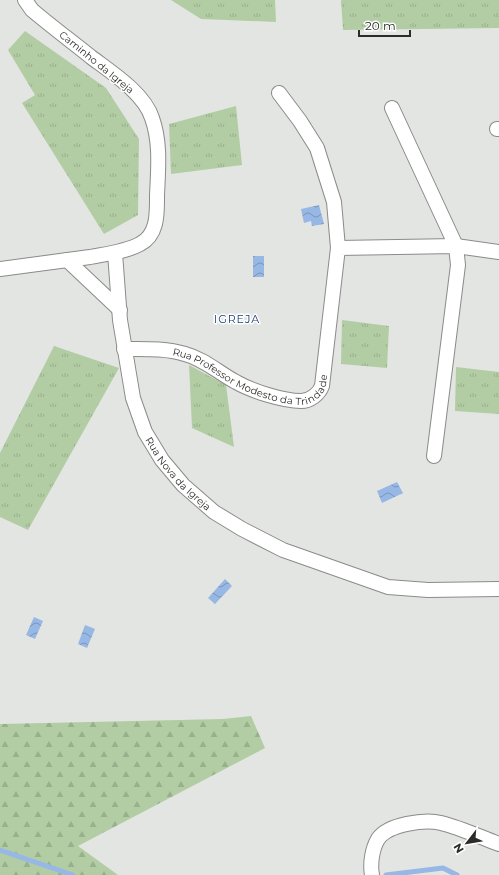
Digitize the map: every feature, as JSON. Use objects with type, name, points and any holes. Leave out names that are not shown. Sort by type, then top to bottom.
[{"type":"street","name":"Caminho da Igreja","points":[[25,0],[32,10],[134,91],[145,104],[152,116],[157,132],[158,153],[156,217],[154,227],[151,234],[145,241],[139,245],[116,253]]},
{"type":"street","name":"Rua Professor Modesto da Trindade","points":[[124,349],[167,350],[198,358],[237,382],[270,396],[302,401],[312,398],[320,393],[338,248],[334,202],[317,148],[300,121],[279,93]]},
{"type":"street","points":[[392,108],[456,246],[458,265],[434,456]]},
{"type":"street","points":[[338,248],[456,246],[499,252]]},
{"type":"street","points":[[0,269],[116,253]]},
{"type":"street","name":"Rua Nova da Igreja","points":[[116,253],[124,349],[133,398],[145,432],[162,460],[184,485],[220,515],[242,529],[283,550],[388,587],[428,590],[499,589]]},
{"type":"street","points":[[67,260],[120,310]]},
{"type":"street","points":[[372,875],[371,870],[373,852],[379,838],[394,828],[400,826],[419,822],[440,823],[499,844]]},
{"type":"green space","points":[[171,0],[275,0],[276,22],[201,19]]},
{"type":"green space","points":[[341,0],[499,0],[499,28],[343,30]]},
{"type":"green space","points":[[25,31],[106,88],[139,139],[138,215],[104,234],[22,103],[35,95],[8,50]]},
{"type":"green space","points":[[236,106],[242,165],[171,174],[169,124]]},
{"type":"green space","points":[[342,320],[389,326],[387,368],[341,364]]},
{"type":"green space","points":[[54,346],[119,368],[28,530],[0,517],[0,453]]},
{"type":"green space","points":[[189,365],[226,385],[234,447],[192,428]]},
{"type":"green space","points":[[456,367],[499,372],[499,414],[455,411]]},
{"type":"green space","points":[[251,716],[265,748],[78,846],[118,875],[0,875],[0,724],[223,719]]},
{"type":"water","points":[[319,205],[324,224],[312,226],[311,221],[304,223],[301,209]]},
{"type":"water","points":[[253,256],[264,256],[264,277],[253,277]]},
{"type":"water","points":[[397,482],[403,493],[382,503],[377,491]]},
{"type":"water","points":[[225,579],[232,586],[215,604],[208,598]]},
{"type":"water","points":[[34,617],[43,621],[35,639],[26,635]]},
{"type":"water","points":[[85,625],[95,629],[87,648],[78,644]]},
{"type":"waterway","points":[[0,850],[73,875]]},
{"type":"waterway","points":[[386,875],[443,868],[457,875]]},
{"type":"district","name":"IGREJA","points":[[237,319]]}]
